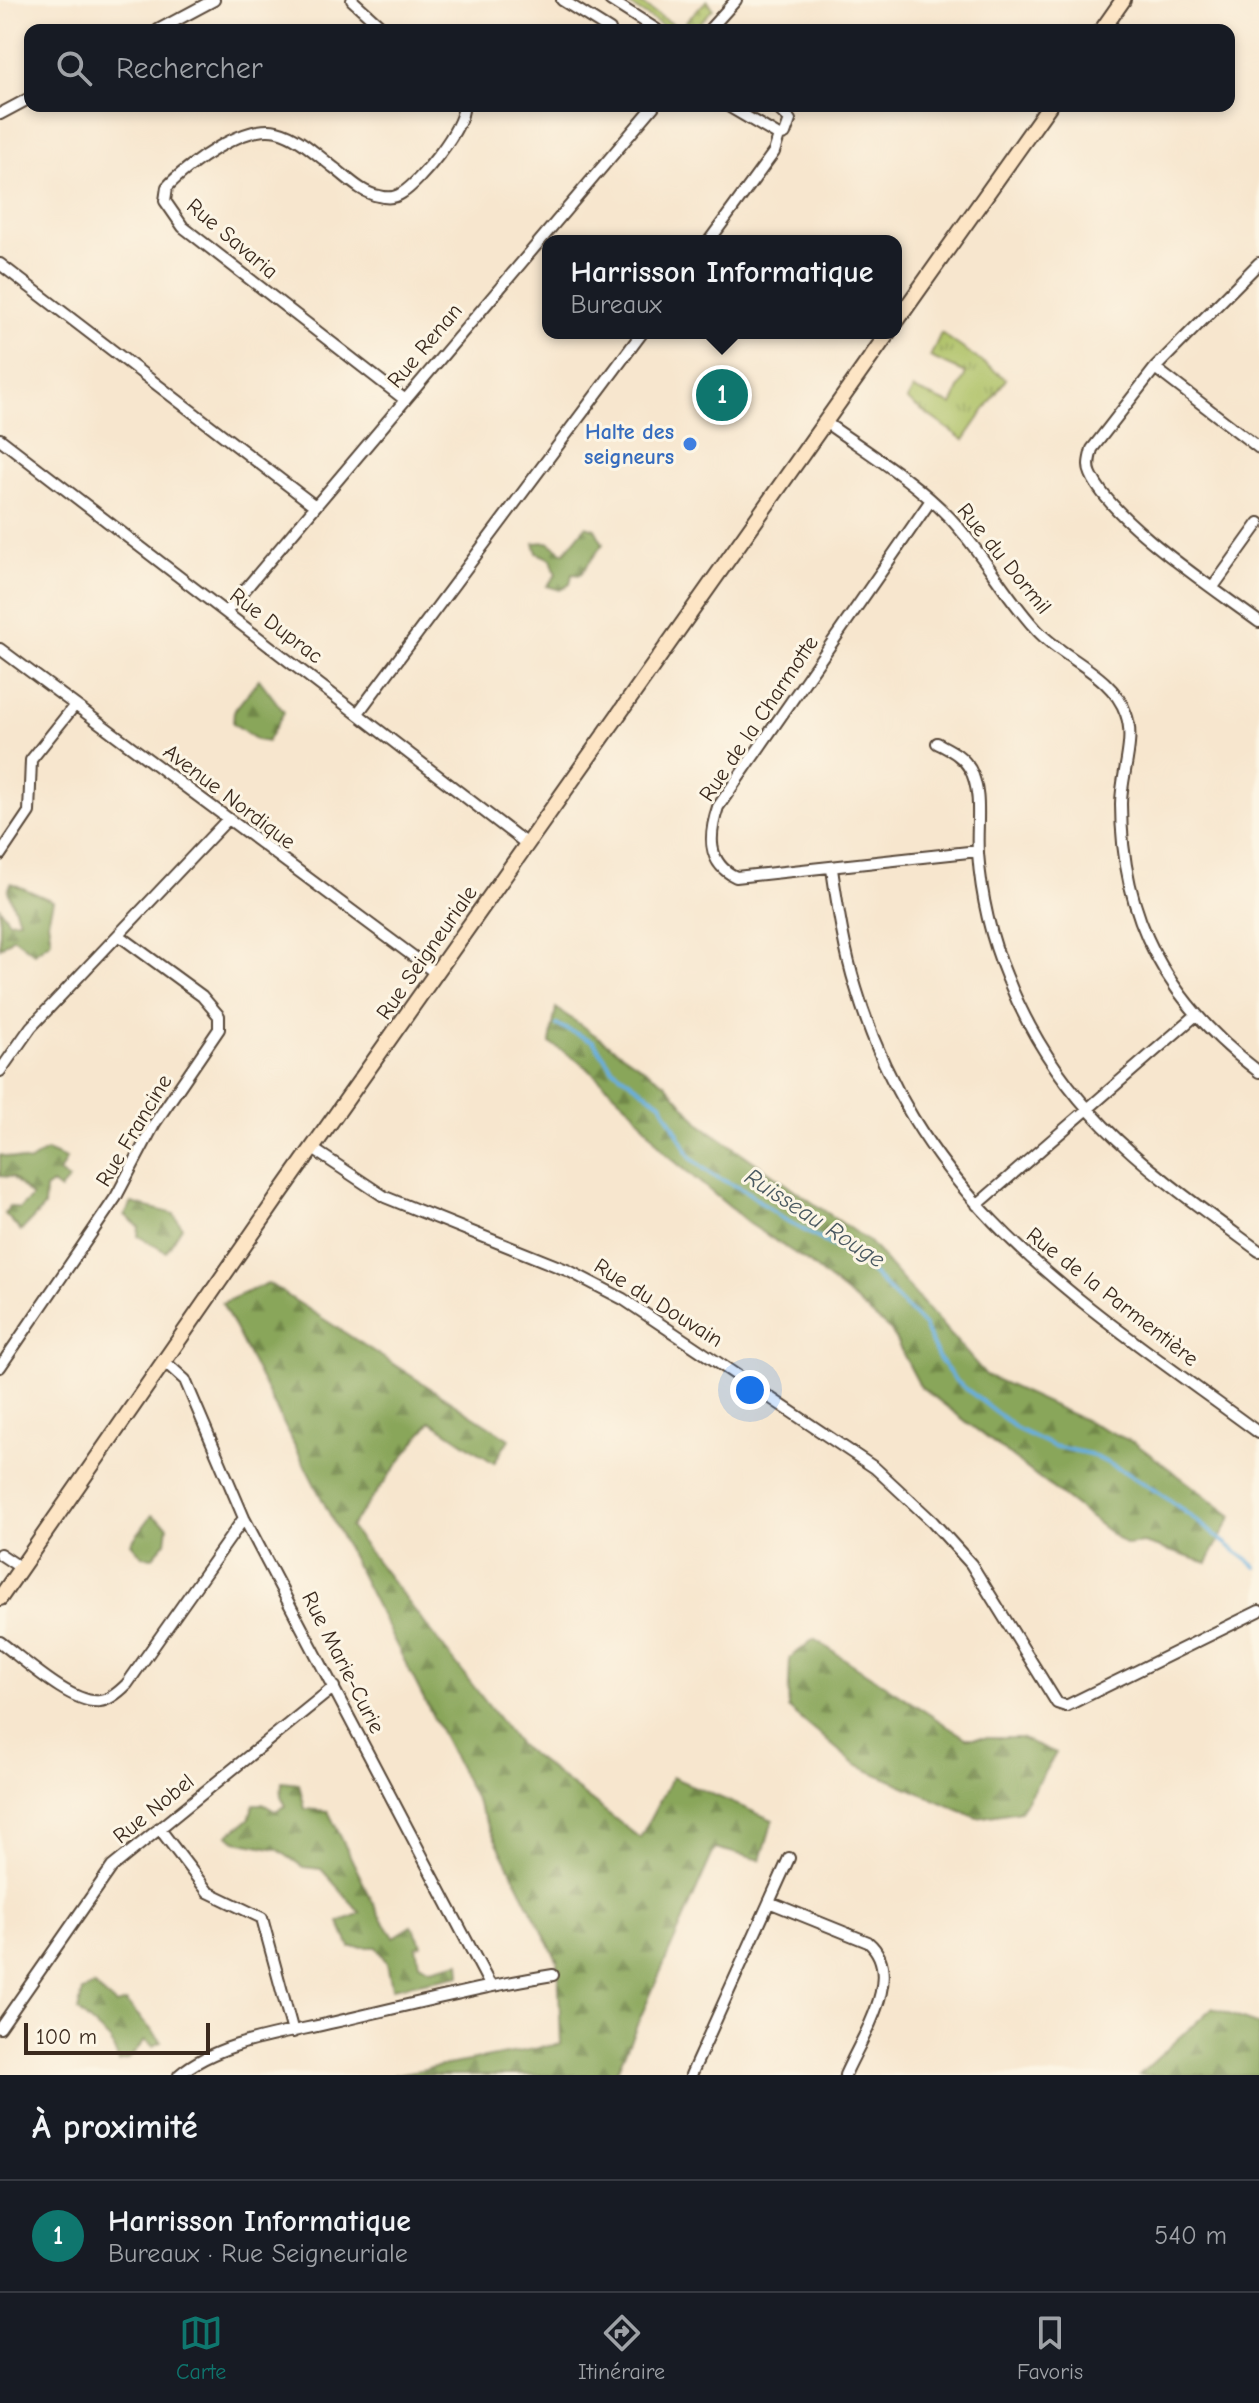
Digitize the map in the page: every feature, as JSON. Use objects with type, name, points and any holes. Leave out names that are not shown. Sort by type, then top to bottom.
[{"type":"street","points":[[169,24],[214,0]]},
{"type":"street","points":[[352,0],[378,24]]},
{"type":"street","points":[[562,0],[600,24]]},
{"type":"street","points":[[610,0],[648,24]]},
{"type":"street","points":[[714,24],[736,0]]},
{"type":"street","points":[[1106,24],[1123,0]]},
{"type":"street","points":[[0,114],[24,101]]},
{"type":"street","name":"Rue Savaria","points":[[404,399],[183,227],[165,201],[167,187],[208,154],[259,130],[276,130],[298,140],[364,191],[387,198],[399,196],[410,188],[456,132],[461,112]]},
{"type":"street","name":"Rue Renan","points":[[544,235],[649,112]]},
{"type":"street","points":[[738,112],[779,136]]},
{"type":"street","points":[[713,235],[774,152],[779,136],[789,130],[790,120],[781,112]]},
{"type":"street","points":[[902,314],[1045,112]]},
{"type":"street","name":"Rue Renan","points":[[226,612],[542,237]]},
{"type":"street","points":[[1259,263],[1155,368],[1092,449],[1091,473],[1147,536],[1259,622]]},
{"type":"street","points":[[0,264],[315,506]]},
{"type":"street","points":[[358,713],[638,339]]},
{"type":"street","name":"Rue Seigneuriale","points":[[0,1598],[884,339]]},
{"type":"street","points":[[1155,368],[1259,448]]},
{"type":"street","name":"Rue du Dormil","points":[[825,422],[931,500],[991,566],[1035,629],[1119,697],[1128,716],[1129,737],[1121,789],[1121,840],[1127,879],[1151,947],[1195,1016],[1218,1040],[1259,1072]]},
{"type":"street","name":"Rue Duprac","points":[[0,439],[528,845]]},
{"type":"street","name":"Rue de la Charmotte","points":[[931,500],[718,807],[711,828],[715,859],[726,872],[736,877],[978,851]]},
{"type":"street","points":[[1213,587],[1259,523]]},
{"type":"street","name":"Avenue Nordique","points":[[0,649],[437,974]]},
{"type":"street","points":[[0,855],[29,812],[31,760],[38,746],[75,705]]},
{"type":"street","points":[[937,743],[960,756],[975,781],[978,851],[986,906],[1006,976],[1042,1047],[1088,1110],[1148,1169],[1259,1251]]},
{"type":"street","points":[[0,1071],[31,1027],[228,819]]},
{"type":"street","name":"Rue de la Parmentière","points":[[832,869],[856,989],[880,1056],[927,1143],[1014,1246],[1061,1287],[1259,1433]]},
{"type":"street","name":"Rue Francine","points":[[0,1367],[116,1197],[155,1123],[219,1029],[219,1016],[202,996],[120,936]]},
{"type":"street","points":[[977,1205],[1195,1016]]},
{"type":"street","name":"Rue du Douvain","points":[[313,1149],[385,1197],[569,1271],[623,1299],[875,1468],[933,1522],[971,1564],[1057,1703],[1066,1706],[1259,1611]]},
{"type":"street","name":"Rue Marie-Curie","points":[[164,1361],[185,1380],[244,1518],[490,1985]]},
{"type":"street","points":[[0,1642],[68,1692],[99,1701],[114,1695],[127,1684],[244,1518]]},
{"type":"street","points":[[0,1554],[21,1568]]},
{"type":"street","name":"Rue Nobel","points":[[0,2028],[112,1867],[334,1687]]},
{"type":"street","points":[[159,1828],[208,1892],[262,1918],[293,2032]]},
{"type":"street","points":[[691,2075],[789,1858]]},
{"type":"street","points":[[769,1902],[868,1942],[880,1952],[884,1965],[881,1991],[845,2075]]},
{"type":"street","points":[[179,2075],[211,2054],[293,2032],[490,1985],[553,1975]]},
{"type":"green space","points":[[622,0],[635,0],[673,24],[660,24]]},
{"type":"green space","points":[[707,0],[713,9],[699,24],[684,24]]},
{"type":"green space","points":[[941,333],[1006,379],[964,440],[907,400],[913,389],[952,405],[966,373],[930,357]]},
{"type":"green space","points":[[586,526],[595,529],[603,544],[580,575],[572,574],[570,584],[560,590],[547,586],[556,575],[551,559],[537,553],[534,543],[548,542],[564,553]]},
{"type":"green space","points":[[259,679],[284,712],[267,742],[257,740],[233,723],[234,711]]},
{"type":"green space","points":[[11,883],[53,901],[48,921],[51,941],[34,953],[13,937],[0,948],[0,908],[9,921],[19,920],[8,891]]},
{"type":"green space","points":[[556,1008],[666,1084],[700,1124],[869,1242],[986,1375],[1135,1443],[1232,1516],[1207,1563],[1144,1543],[1126,1545],[920,1386],[891,1331],[808,1262],[750,1224],[666,1154],[631,1108],[580,1062],[550,1043]]},
{"type":"green space","points":[[46,1151],[66,1159],[59,1173],[69,1180],[60,1190],[52,1184],[45,1189],[44,1207],[21,1231],[5,1214],[9,1206],[19,1209],[32,1197],[12,1177],[0,1176],[0,1155],[29,1162]]},
{"type":"green space","points":[[132,1203],[174,1214],[182,1227],[166,1252],[138,1236],[139,1227],[125,1215]]},
{"type":"green space","points":[[268,1283],[509,1439],[494,1463],[431,1421],[350,1527],[519,1745],[640,1838],[672,1777],[773,1820],[761,1860],[715,1848],[615,2075],[393,2075],[561,2044],[558,1962],[222,1303]]},
{"type":"green space","points":[[152,1515],[168,1526],[166,1542],[153,1557],[142,1556],[131,1543]]},
{"type":"green space","points":[[814,1639],[966,1738],[1020,1738],[1056,1753],[1020,1811],[977,1818],[856,1765],[788,1708],[790,1658]]},
{"type":"green space","points":[[282,1782],[299,1784],[305,1809],[328,1811],[379,1915],[394,1937],[412,1926],[422,1944],[416,1947],[419,1963],[431,1969],[460,1962],[461,1975],[392,1988],[387,1963],[376,1947],[350,1947],[339,1922],[361,1913],[321,1869],[303,1867],[277,1849],[236,1841],[228,1835],[249,1819],[254,1804],[263,1804],[275,1811],[286,1806],[281,1796]]},
{"type":"green space","points":[[94,1986],[116,2005],[126,2002],[162,2042],[153,2046],[145,2040],[129,2059],[119,2062],[110,2040],[78,2011],[83,1991]]},
{"type":"green space","points":[[1212,2008],[1259,2025],[1259,2075],[1139,2075]]},
{"type":"waterway","name":"Ruisseau Rouge","points":[[557,1025],[593,1041],[612,1068],[661,1103],[691,1158],[712,1175],[746,1191],[782,1218],[854,1258],[873,1274],[924,1326],[938,1357],[955,1380],[1017,1429],[1053,1446],[1090,1454],[1125,1472],[1167,1498],[1256,1567]]},
{"type":"place","name":"Harrisson Informatique","points":[[722,395]]},
{"type":"place","name":"Halte des seigneurs","points":[[690,444]]}]
